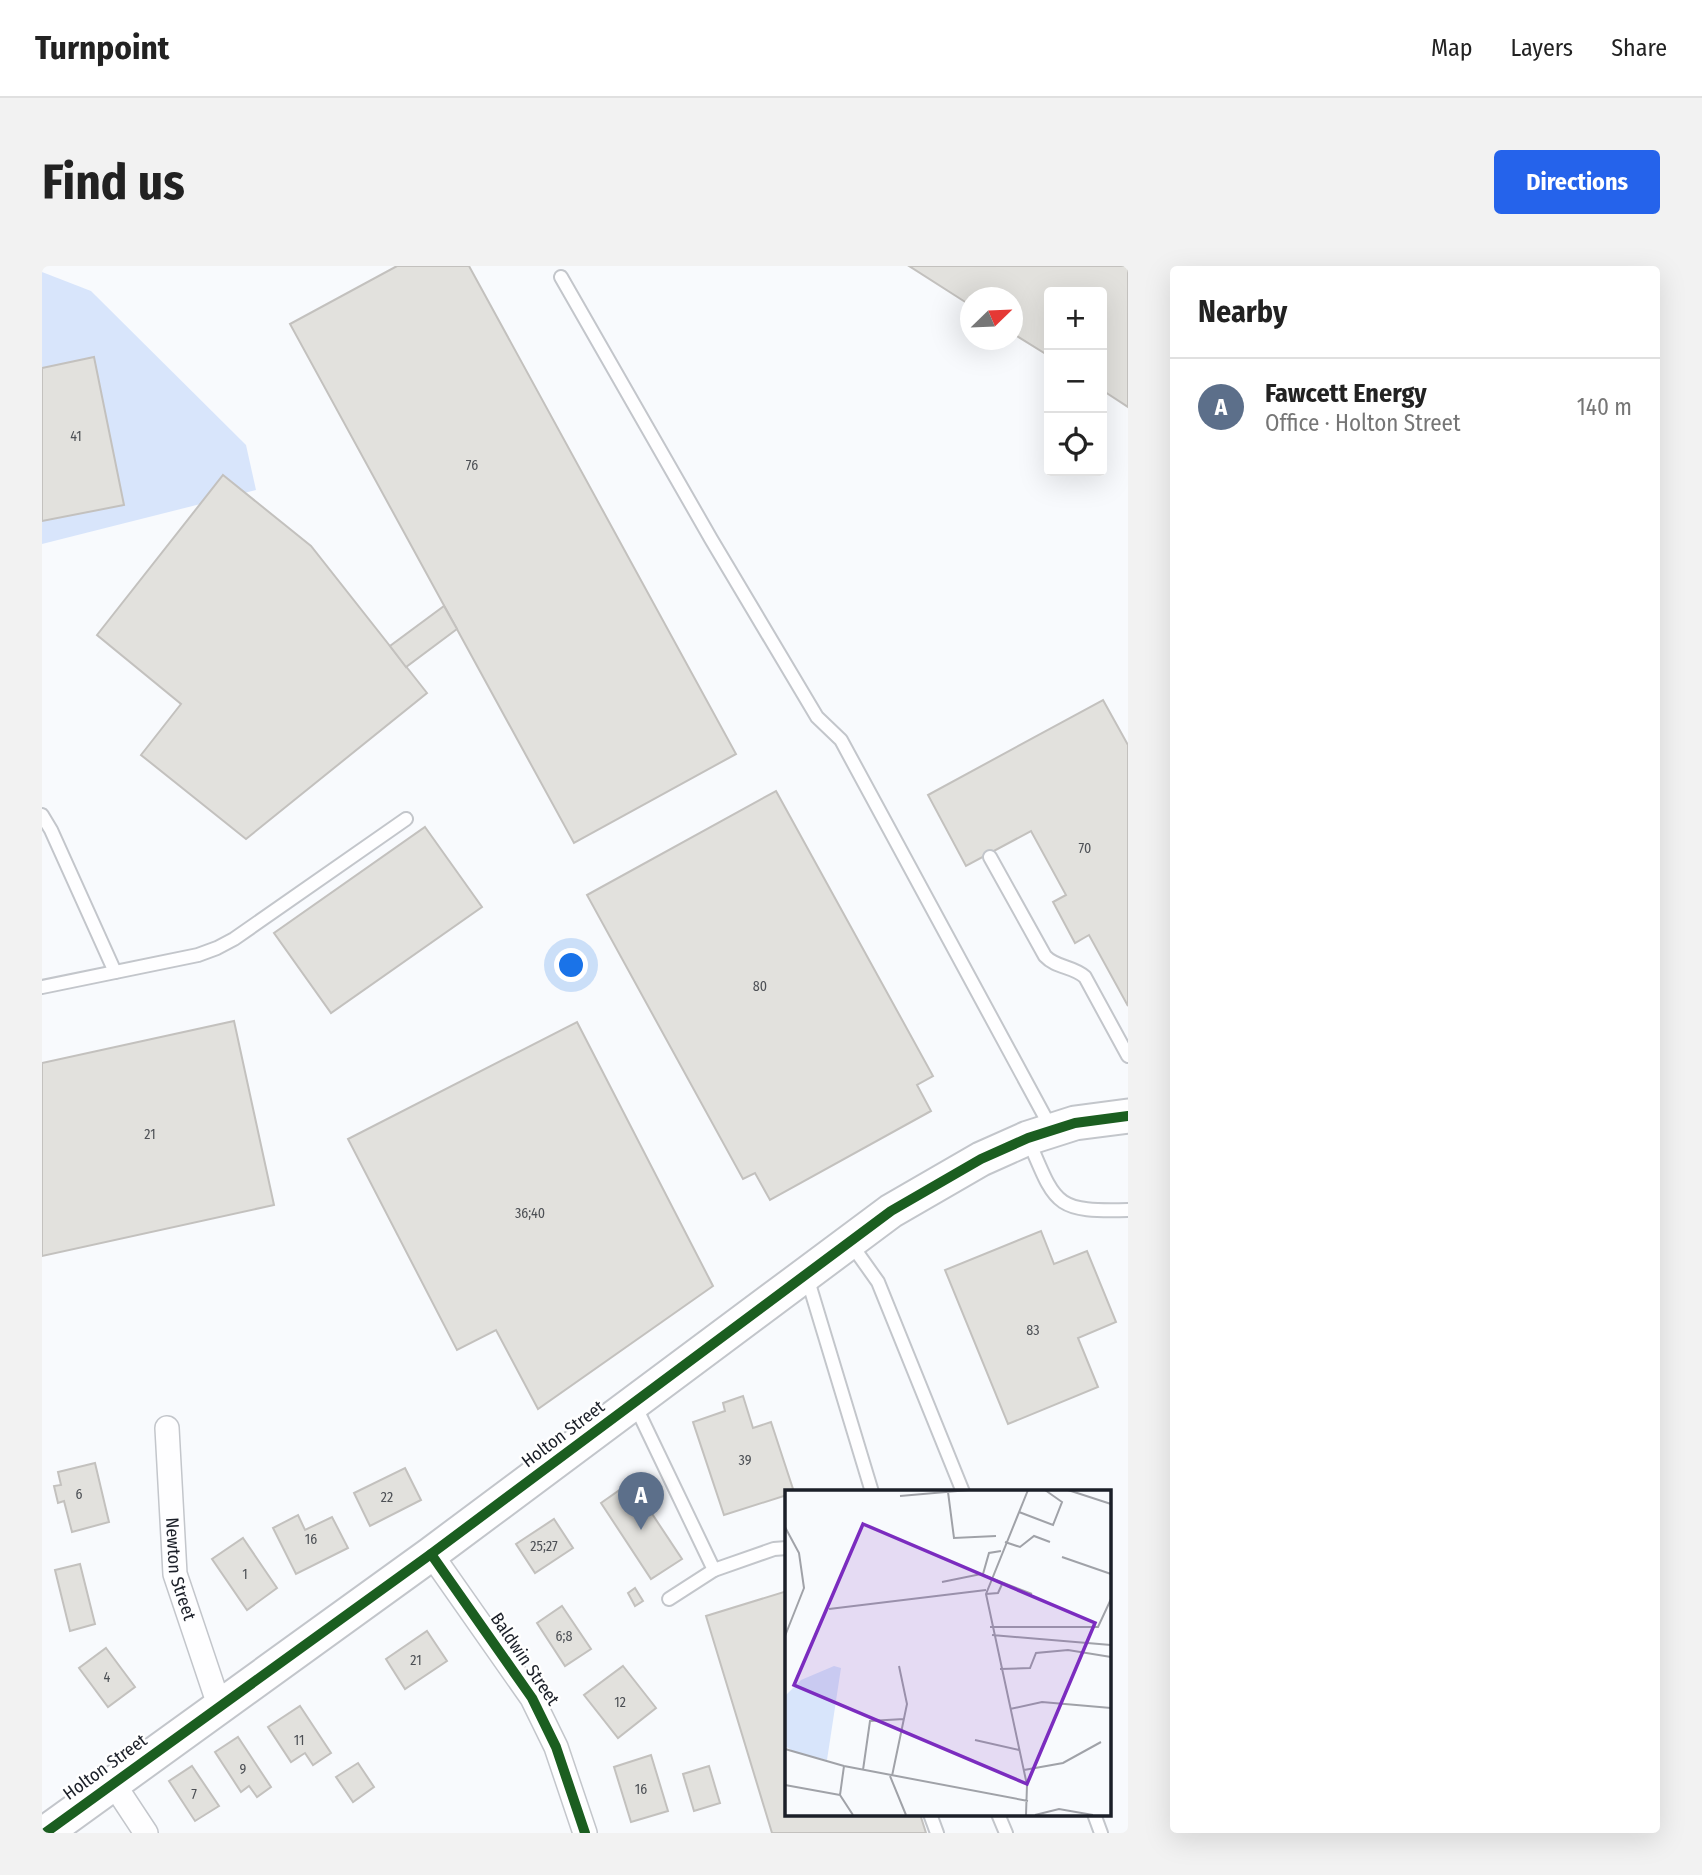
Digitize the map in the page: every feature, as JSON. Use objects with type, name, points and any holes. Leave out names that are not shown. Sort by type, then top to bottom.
[{"type":"street","name":"Holton Street","points":[[45,1833],[431,1554],[849,1241],[923,1192],[981,1159],[1039,1134],[1101,1118],[1128,1116]]},
{"type":"street","name":"Newton Street","points":[[167,1428],[175,1574],[219,1705]]},
{"type":"street","name":"Baldwin Street","points":[[431,1554],[532,1698],[545,1721],[585,1833]]},
{"type":"street","points":[[113,1783],[146,1833]]},
{"type":"lane","points":[[561,277],[711,539],[817,717],[841,740],[1039,1134],[1051,1190],[1065,1203],[1082,1210],[1128,1210]]},
{"type":"lane","points":[[42,815],[115,972]]},
{"type":"lane","points":[[42,987],[198,955],[226,944],[406,819]]},
{"type":"lane","points":[[990,858],[1045,956],[1055,964],[1077,971],[1085,977],[1128,1056]]},
{"type":"lane","points":[[849,1241],[878,1282],[962,1490]]},
{"type":"lane","points":[[806,1273],[871,1490]]},
{"type":"lane","points":[[634,1403],[714,1570]]},
{"type":"lane","points":[[669,1599],[714,1570],[774,1549],[785,1548]]},
{"type":"lane","points":[[930,1815],[937,1833]]},
{"type":"lane","points":[[998,1815],[1006,1833]]},
{"type":"lane","points":[[1094,1815],[1101,1833]]},
{"type":"shaded area","points":[[42,272],[91,291],[246,445],[256,490],[42,544]]},
{"type":"building","points":[[397,266],[469,266],[736,754],[574,843],[290,324]]},
{"type":"building","points":[[909,266],[1128,266],[1128,407],[1107,393],[1107,287],[1044,287],[1044,353],[1023,340],[1023,287],[960,287],[960,299]]},
{"type":"building","points":[[94,357],[124,505],[42,521],[42,368]]},
{"type":"building","points":[[223,475],[311,546],[427,693],[246,839],[141,755],[181,704],[97,635]]},
{"type":"building","points":[[444,606],[457,629],[406,667],[390,646]]},
{"type":"building","points":[[1103,700],[1128,745],[1128,1006],[1089,935],[1075,943],[1053,902],[1066,895],[1031,831],[966,866],[928,795]]},
{"type":"building","points":[[776,791],[933,1076],[917,1085],[931,1111],[770,1200],[755,1173],[743,1179],[587,895]]},
{"type":"building","points":[[425,827],[482,907],[331,1013],[274,933]]},
{"type":"building","points":[[234,1021],[274,1205],[42,1256],[42,1063]]},
{"type":"building","points":[[577,1022],[713,1286],[538,1409],[496,1330],[457,1350],[348,1139]]},
{"type":"building","points":[[1041,1231],[1054,1264],[1087,1251],[1116,1322],[1078,1338],[1098,1387],[1008,1424],[945,1270]]},
{"type":"building","points":[[743,1396],[753,1428],[771,1422],[793,1490],[785,1490],[785,1496],[724,1515],[693,1422],[725,1411],[723,1403]]},
{"type":"building","points":[[95,1463],[109,1522],[72,1532],[64,1501],[58,1503],[54,1486],[61,1485],[58,1472]]},
{"type":"building","points":[[405,1468],[421,1500],[370,1526],[354,1493]]},
{"type":"building","points":[[631,1482],[682,1559],[651,1579],[601,1503]]},
{"type":"building","points":[[298,1515],[305,1530],[332,1517],[348,1548],[296,1574],[273,1528]]},
{"type":"building","points":[[554,1519],[573,1548],[535,1573],[516,1544]]},
{"type":"building","points":[[243,1538],[277,1588],[247,1610],[212,1559]]},
{"type":"building","points":[[80,1564],[95,1624],[70,1631],[55,1570]]},
{"type":"building","points":[[635,1588],[643,1601],[635,1606],[628,1593]]},
{"type":"building","points":[[785,1592],[785,1815],[920,1815],[926,1833],[772,1833],[706,1616]]},
{"type":"building","points":[[562,1606],[591,1649],[565,1666],[537,1623]]},
{"type":"building","points":[[427,1631],[447,1661],[405,1689],[386,1659]]},
{"type":"building","points":[[106,1648],[135,1687],[108,1707],[79,1668]]},
{"type":"building","points":[[623,1666],[656,1708],[618,1738],[584,1695]]},
{"type":"building","points":[[300,1706],[331,1753],[313,1765],[305,1753],[291,1762],[268,1727]]},
{"type":"building","points":[[238,1737],[271,1787],[257,1797],[249,1786],[241,1792],[215,1752]]},
{"type":"building","points":[[651,1755],[668,1811],[631,1822],[614,1767]]},
{"type":"building","points":[[358,1763],[374,1787],[353,1802],[336,1777]]},
{"type":"building","points":[[192,1766],[219,1806],[195,1821],[169,1781]]},
{"type":"building","points":[[709,1766],[720,1803],[694,1811],[683,1774]]},
{"type":"cycle path","points":[[45,1833],[431,1554],[891,1211],[981,1159],[1028,1138],[1075,1123],[1128,1116]]},
{"type":"cycle path","points":[[431,1554],[532,1698],[556,1747],[585,1833]]},
{"type":"place","name":"Fawcett Energy","points":[[641,1530]]}]
